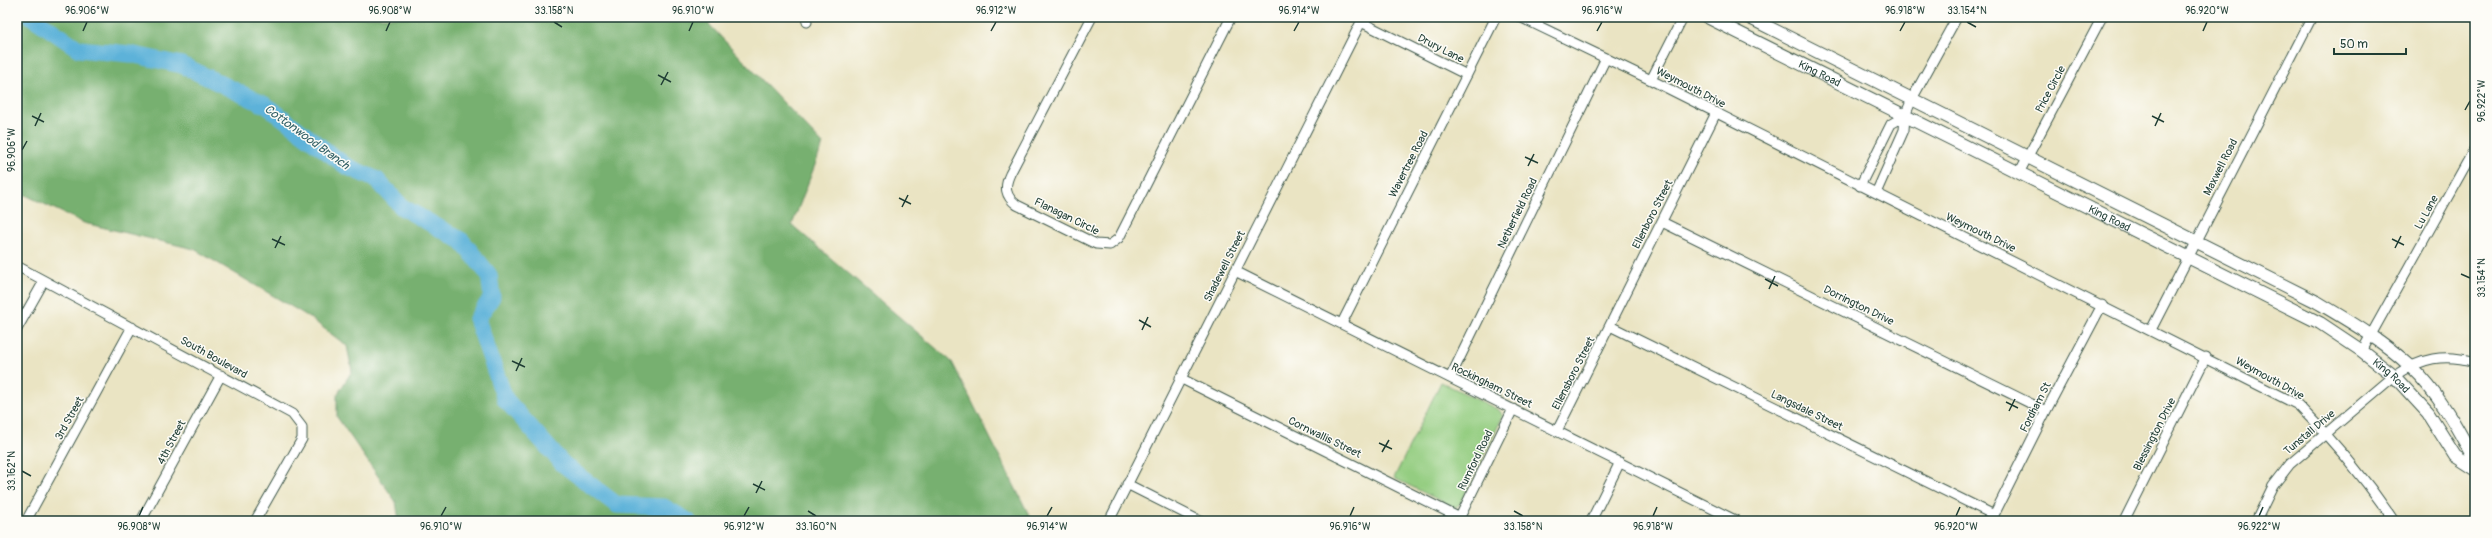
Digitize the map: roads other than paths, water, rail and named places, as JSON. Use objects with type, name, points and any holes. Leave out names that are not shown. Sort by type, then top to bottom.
[{"type":"street","name":"Flanagan Circle","points":[[1092,17],[1010,174],[1006,186],[1007,194],[1017,205],[1096,244],[1110,245],[1119,238],[1231,17]]},
{"type":"street","name":"Wavertree Road","points":[[1342,323],[1496,17]]},
{"type":"street","name":"Weymouth Drive","points":[[1520,17],[1651,80],[1860,186],[2206,357],[2298,405],[2327,433],[2368,483],[2391,519]]},
{"type":"street","points":[[1651,80],[1683,17]]},
{"type":"street","name":"King Road","points":[[1707,17],[2320,323],[2362,351],[2394,376],[2428,414],[2455,456],[2475,469]]},
{"type":"street","name":"King Road","points":[[1748,17],[2196,240],[2317,302],[2371,336],[2410,366],[2455,423],[2475,461]]},
{"type":"street","points":[[1876,193],[1904,130],[1905,116],[1912,99],[1957,17]]},
{"type":"street","name":"Price Circle","points":[[2019,173],[2102,17]]},
{"type":"street","name":"Maxwell Road","points":[[2151,330],[2312,17]]},
{"type":"street","name":"Drury Lane","points":[[1361,22],[1467,75]]},
{"type":"street","name":"Shadewell Street","points":[[1109,521],[1361,22]]},
{"type":"street","name":"Netherfield Road","points":[[1450,378],[1606,58]]},
{"type":"street","points":[[1838,83],[1847,67]]},
{"type":"street","name":"Ellenboro Street","points":[[1610,326],[1716,113]]},
{"type":"street","points":[[1860,186],[1891,124],[1905,116]]},
{"type":"street","name":"Lu Lane","points":[[2362,351],[2475,148]]},
{"type":"street","name":"Dorrington Drive","points":[[1662,222],[2046,410]]},
{"type":"street","name":"South Boulevard","points":[[17,266],[292,414],[302,427],[302,439],[256,520]]},
{"type":"street","name":"Rockingham Street","points":[[1235,271],[1620,462],[1725,518],[1737,521]]},
{"type":"street","points":[[17,329],[44,281]]},
{"type":"street","name":"Fordham St","points":[[1993,518],[2046,410],[2102,305]]},
{"type":"street","name":"Ellensboro Street","points":[[1557,431],[1610,326]]},
{"type":"street","name":"Langsdale Street","points":[[1610,326],[1993,518]]},
{"type":"street","name":"3rd Street","points":[[26,521],[132,327]]},
{"type":"street","name":"Tunstall Drive","points":[[2256,521],[2273,486],[2290,464],[2394,376],[2410,366],[2445,356],[2475,362]]},
{"type":"street","name":"Blessington Drive","points":[[2124,521],[2206,357]]},
{"type":"street","name":"4th Street","points":[[141,521],[221,375]]},
{"type":"street","name":"Cornwallis Street","points":[[1180,378],[1459,519]]},
{"type":"street","name":"Rumford Road","points":[[1459,519],[1513,409]]},
{"type":"street","points":[[1591,521],[1620,462]]},
{"type":"street","points":[[1127,484],[1200,521]]},
{"type":"waterway","name":"Cottonwood Branch","points":[[32,17],[79,49],[130,54],[182,65],[267,106],[346,166],[377,180],[402,207],[462,241],[489,275],[492,297],[477,319],[505,399],[563,464],[617,505],[664,507],[688,521]]}]
